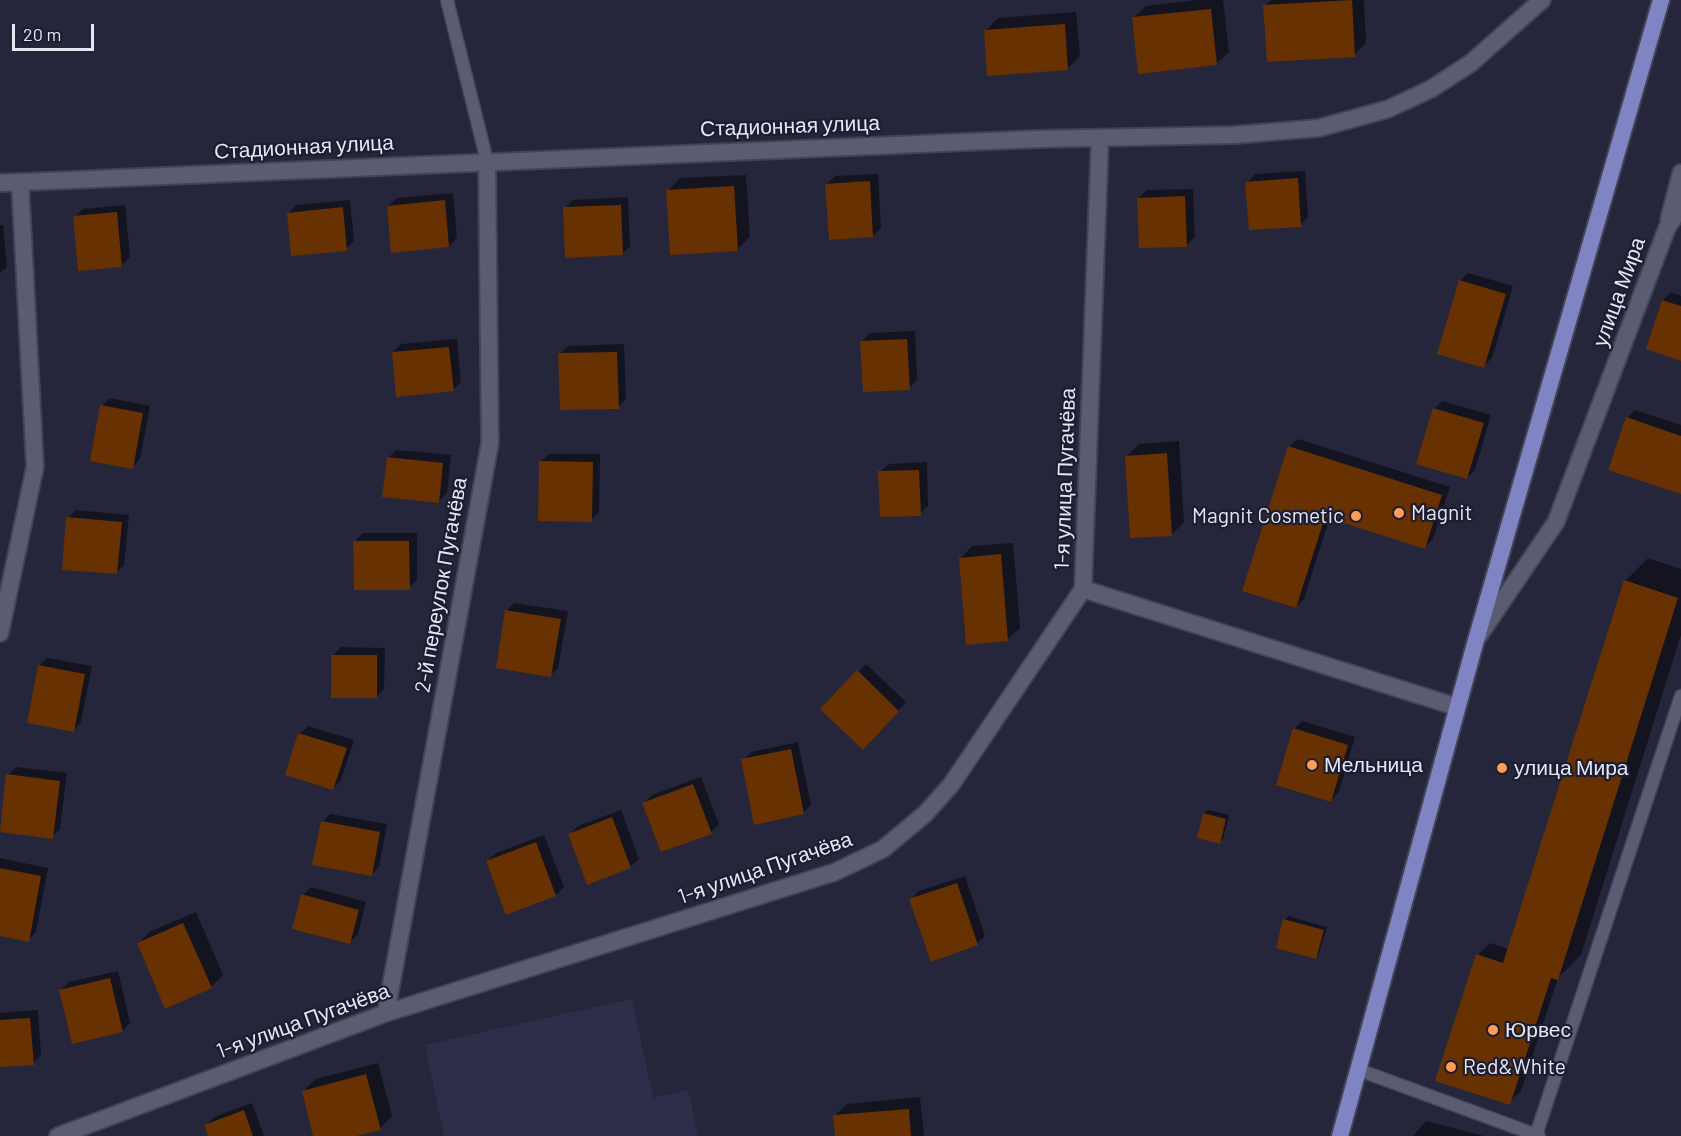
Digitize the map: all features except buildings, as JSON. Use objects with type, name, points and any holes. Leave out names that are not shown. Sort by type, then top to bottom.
[{"type":"main road","points":[[1476,640],[1661,0]]},
{"type":"main road","name":"улица Мира","points":[[1340,1136],[1476,640]]},
{"type":"street","name":"Стадионная улица","points":[[0,183],[487,161],[1296,130],[1366,117],[1410,100],[1452,77],[1471,63],[1542,0]]},
{"type":"street","name":"1-я улица Пугачёва","points":[[58,1136],[386,1013],[835,872],[883,849],[925,813],[951,785],[1083,589],[1100,138]]},
{"type":"street","name":"2-й переулок Пугачёва","points":[[386,1013],[490,443],[487,161]]},
{"type":"street","points":[[1667,228],[1681,173]]},
{"type":"street","points":[[0,633],[35,467],[20,182]]},
{"type":"street","name":"улица Мира","points":[[1476,640],[1556,522],[1667,228],[1681,207]]},
{"type":"street","points":[[1083,589],[1457,707]]},
{"type":"lane","points":[[447,0],[487,161]]},
{"type":"lane","points":[[1359,1070],[1538,1136],[1681,696]]},
{"type":"shaded area","points":[[632,999],[653,1098],[688,1090],[698,1136],[444,1136],[425,1045]]},
{"type":"place","name":"Magnit","points":[[1399,513]]},
{"type":"place","name":"Magnit Cosmetic","points":[[1356,516]]},
{"type":"place","name":"Мельница","points":[[1312,765]]},
{"type":"place","name":"улица Мира","points":[[1502,768]]},
{"type":"place","name":"Юрвес","points":[[1493,1030]]},
{"type":"place","name":"Red&White","points":[[1451,1067]]}]
